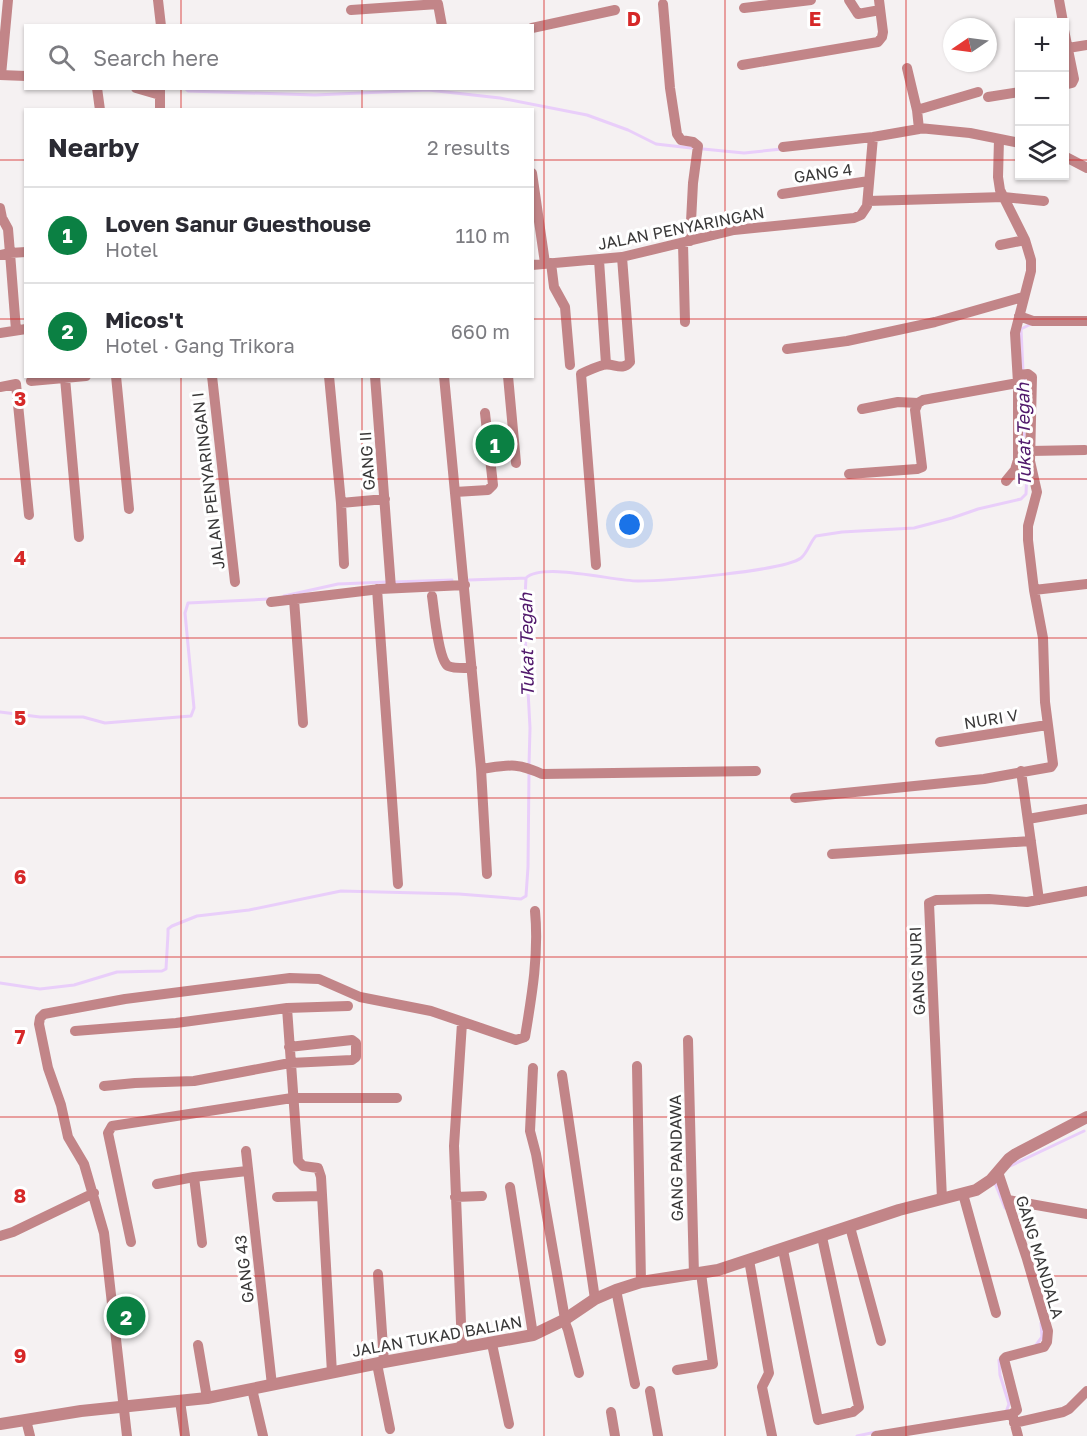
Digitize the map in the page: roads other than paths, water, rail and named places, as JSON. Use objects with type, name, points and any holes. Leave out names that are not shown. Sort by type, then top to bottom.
[{"type":"street","points":[[8,0],[0,75],[24,76]]},
{"type":"street","points":[[158,0],[161,24]]},
{"type":"street","points":[[744,8],[811,0]]},
{"type":"street","points":[[742,65],[873,43],[881,39],[883,32],[880,5],[858,14],[849,0]]},
{"type":"street","points":[[1059,0],[1062,18]]},
{"type":"street","points":[[351,10],[438,2],[442,24]]},
{"type":"street","points":[[663,3],[670,87],[677,134],[681,140],[693,142],[698,146],[686,242],[685,322]]},
{"type":"street","points":[[534,28],[615,9]]},
{"type":"street","points":[[1069,48],[1087,45]]},
{"type":"street","points":[[1069,54],[1074,81],[1069,83]]},
{"type":"street","points":[[907,68],[919,128]]},
{"type":"street","points":[[97,90],[100,108]]},
{"type":"street","points":[[160,92],[160,108]]},
{"type":"street","points":[[917,110],[982,94],[1015,92]]},
{"type":"street","points":[[783,147],[873,137],[919,128],[970,133],[1015,143]]},
{"type":"street","points":[[873,137],[868,201],[1004,197],[1044,201]]},
{"type":"street","points":[[999,139],[999,184],[1031,260],[1031,271],[1023,297],[1015,339],[1022,377],[1018,460],[1015,470],[1006,480]]},
{"type":"street","points":[[1069,158],[1087,168]]},
{"type":"street","name":"GANG 4","points":[[782,194],[869,182]]},
{"type":"street","points":[[534,184],[554,287],[565,307],[570,365]]},
{"type":"street","name":"JALAN PENYARINGAN","points":[[534,265],[599,260],[734,230],[854,218],[865,211],[868,201]]},
{"type":"street","points":[[0,208],[2,218],[8,228],[5,254],[21,330],[0,333]]},
{"type":"street","points":[[999,245],[1024,240]]},
{"type":"street","points":[[5,254],[24,252]]},
{"type":"street","points":[[596,565],[580,374],[606,364],[621,368],[630,362],[622,256]]},
{"type":"street","points":[[599,260],[606,364]]},
{"type":"street","points":[[788,348],[847,341],[1023,297]]},
{"type":"street","points":[[1019,316],[1033,321],[1087,321]]},
{"type":"street","points":[[795,798],[984,778],[1046,768],[1053,764],[1045,702],[1045,655],[1034,590],[1028,526],[1037,492],[1030,461],[1032,377],[1022,377],[918,403],[898,402],[862,409]]},
{"type":"street","points":[[31,381],[65,378],[79,537]]},
{"type":"street","points":[[116,378],[129,509]]},
{"type":"street","name":"JALAN PENYARINGAN I","points":[[212,378],[235,582]]},
{"type":"street","points":[[329,378],[341,503],[344,564]]},
{"type":"street","name":"GANG II","points":[[375,378],[392,584]]},
{"type":"street","points":[[444,378],[481,769],[487,874]]},
{"type":"street","points":[[508,378],[516,463]]},
{"type":"street","points":[[0,387],[16,384],[29,515]]},
{"type":"street","points":[[849,474],[922,467],[915,410],[918,403]]},
{"type":"street","points":[[455,492],[488,490],[493,485],[485,413]]},
{"type":"street","points":[[1030,451],[1084,450]]},
{"type":"street","points":[[341,503],[385,499]]},
{"type":"street","points":[[271,602],[377,589],[392,584],[465,585]]},
{"type":"street","points":[[1034,590],[1087,584]]},
{"type":"street","points":[[377,589],[398,884]]},
{"type":"street","points":[[432,596],[441,654],[445,664],[452,668],[472,668]]},
{"type":"street","points":[[294,599],[303,723]]},
{"type":"street","name":"NURI V","points":[[940,742],[1047,725]]},
{"type":"street","points":[[481,769],[511,764],[524,766],[542,774],[756,771]]},
{"type":"street","points":[[1021,771],[1039,900]]},
{"type":"street","points":[[1028,819],[1087,809]]},
{"type":"street","points":[[832,854],[1031,841]]},
{"type":"street","name":"GANG NURI","points":[[942,1199],[929,903],[932,900],[989,898],[1015,902],[1087,891]]},
{"type":"street","points":[[127,1436],[105,1244],[94,1193],[84,1164],[68,1137],[64,1115],[44,1048],[40,1018],[44,1014],[125,999],[290,978],[319,979],[360,997],[431,1011],[516,1040],[525,1037],[535,967],[535,911]]},
{"type":"street","points":[[75,1031],[176,1023],[287,1008],[348,1006]]},
{"type":"street","points":[[287,1008],[298,1161],[303,1166],[318,1168],[322,1196],[332,1372]]},
{"type":"street","points":[[462,1023],[454,1146],[462,1348]]},
{"type":"street","points":[[104,1086],[194,1081],[290,1063],[352,1060],[356,1057],[356,1043],[352,1040],[289,1047]]},
{"type":"street","name":"GANG PANDAWA","points":[[677,1370],[713,1364],[698,1274],[688,1040]]},
{"type":"street","points":[[636,1066],[642,1282]]},
{"type":"street","points":[[533,1068],[531,1137],[536,1154],[564,1320],[579,1373]]},
{"type":"street","points":[[562,1075],[595,1299]]},
{"type":"street","points":[[131,1242],[108,1132],[110,1127],[292,1098],[397,1098]]},
{"type":"street","name":"JALAN TUKAD BALIAN","points":[[0,1424],[81,1411],[207,1398],[332,1372],[533,1335],[564,1320],[595,1299],[616,1290],[642,1282],[698,1274],[749,1260],[899,1210],[963,1194],[983,1186],[1016,1154],[1087,1117]]},
{"type":"street","name":"GANG 43","points":[[246,1151],[272,1385]]},
{"type":"street","points":[[157,1184],[247,1171]]},
{"type":"street","name":"GANG MANDALA","points":[[998,1172],[1027,1259],[1048,1335],[1044,1347],[1006,1357],[1004,1363],[1017,1410],[1013,1418]]},
{"type":"street","points":[[194,1177],[202,1243]]},
{"type":"street","points":[[510,1187],[533,1335]]},
{"type":"street","points":[[0,1236],[94,1193]]},
{"type":"street","points":[[963,1194],[996,1313]]},
{"type":"street","points":[[277,1197],[322,1196]]},
{"type":"street","points":[[455,1197],[482,1196]]},
{"type":"street","points":[[1008,1200],[1087,1214]]},
{"type":"street","points":[[850,1227],[880,1341]]},
{"type":"street","points":[[783,1250],[818,1420],[853,1412],[859,1407],[822,1237]]},
{"type":"street","points":[[749,1260],[769,1373],[762,1387],[772,1436]]},
{"type":"street","points":[[378,1274],[380,1363],[390,1429]]},
{"type":"street","points":[[616,1290],[634,1384]]},
{"type":"street","points":[[492,1344],[509,1424]]},
{"type":"street","points":[[198,1345],[207,1398]]},
{"type":"street","points":[[252,1389],[263,1436]]},
{"type":"street","points":[[650,1391],[658,1436]]},
{"type":"street","points":[[876,1436],[920,1432],[943,1425],[1063,1412],[1087,1391]]},
{"type":"street","points":[[180,1401],[185,1436]]},
{"type":"street","points":[[610,1412],[615,1436]]},
{"type":"street","points":[[1013,1418],[1018,1436]]},
{"type":"street","points":[[26,1420],[30,1436]]},
{"type":"street","points":[[943,1425],[946,1436]]},
{"type":"waterway","points":[[187,90],[315,95],[428,90]]},
{"type":"waterway","points":[[428,90],[500,98],[587,115],[628,130],[656,144],[691,148]]},
{"type":"waterway","points":[[703,149],[744,153],[782,149]]},
{"type":"waterway","name":"Tukat Tegah","points":[[1023,371],[1021,329],[1031,324]]},
{"type":"waterway","name":"Tukat Tegah","points":[[1024,378],[1026,464]]},
{"type":"waterway","name":"Tukat Tegah","points":[[529,765],[530,728],[524,615],[526,578],[535,574],[562,572],[652,581],[772,567],[801,558],[816,536],[842,532],[914,528],[1021,499],[1026,494],[1027,470]]},
{"type":"waterway","points":[[469,580],[526,578]]},
{"type":"waterway","points":[[394,582],[452,580]]},
{"type":"waterway","points":[[284,596],[338,584],[387,582]]},
{"type":"waterway","points":[[0,712],[40,717],[83,717],[105,723],[191,716],[194,708],[185,613],[188,603],[269,599]]},
{"type":"waterway","name":"Tukat Tegah","points":[[0,983],[40,989],[74,985],[117,972],[162,971],[166,969],[168,929],[172,926],[197,916],[249,910],[341,891],[459,894],[521,899],[526,896],[528,867],[529,772]]},
{"type":"waterway","points":[[1008,1167],[1084,1131]]},
{"type":"waterway","points":[[996,1181],[1005,1208]]},
{"type":"waterway","points":[[1036,1345],[1042,1337],[1041,1323]]},
{"type":"waterway","points":[[999,1360],[1000,1375],[1009,1404],[1006,1412]]},
{"type":"waterway","points":[[857,1436],[876,1432]]},
{"type":"place","name":"Loven Sanur Guesthouse","points":[[495,444]]},
{"type":"place","name":"Micos't","points":[[126,1316]]}]
